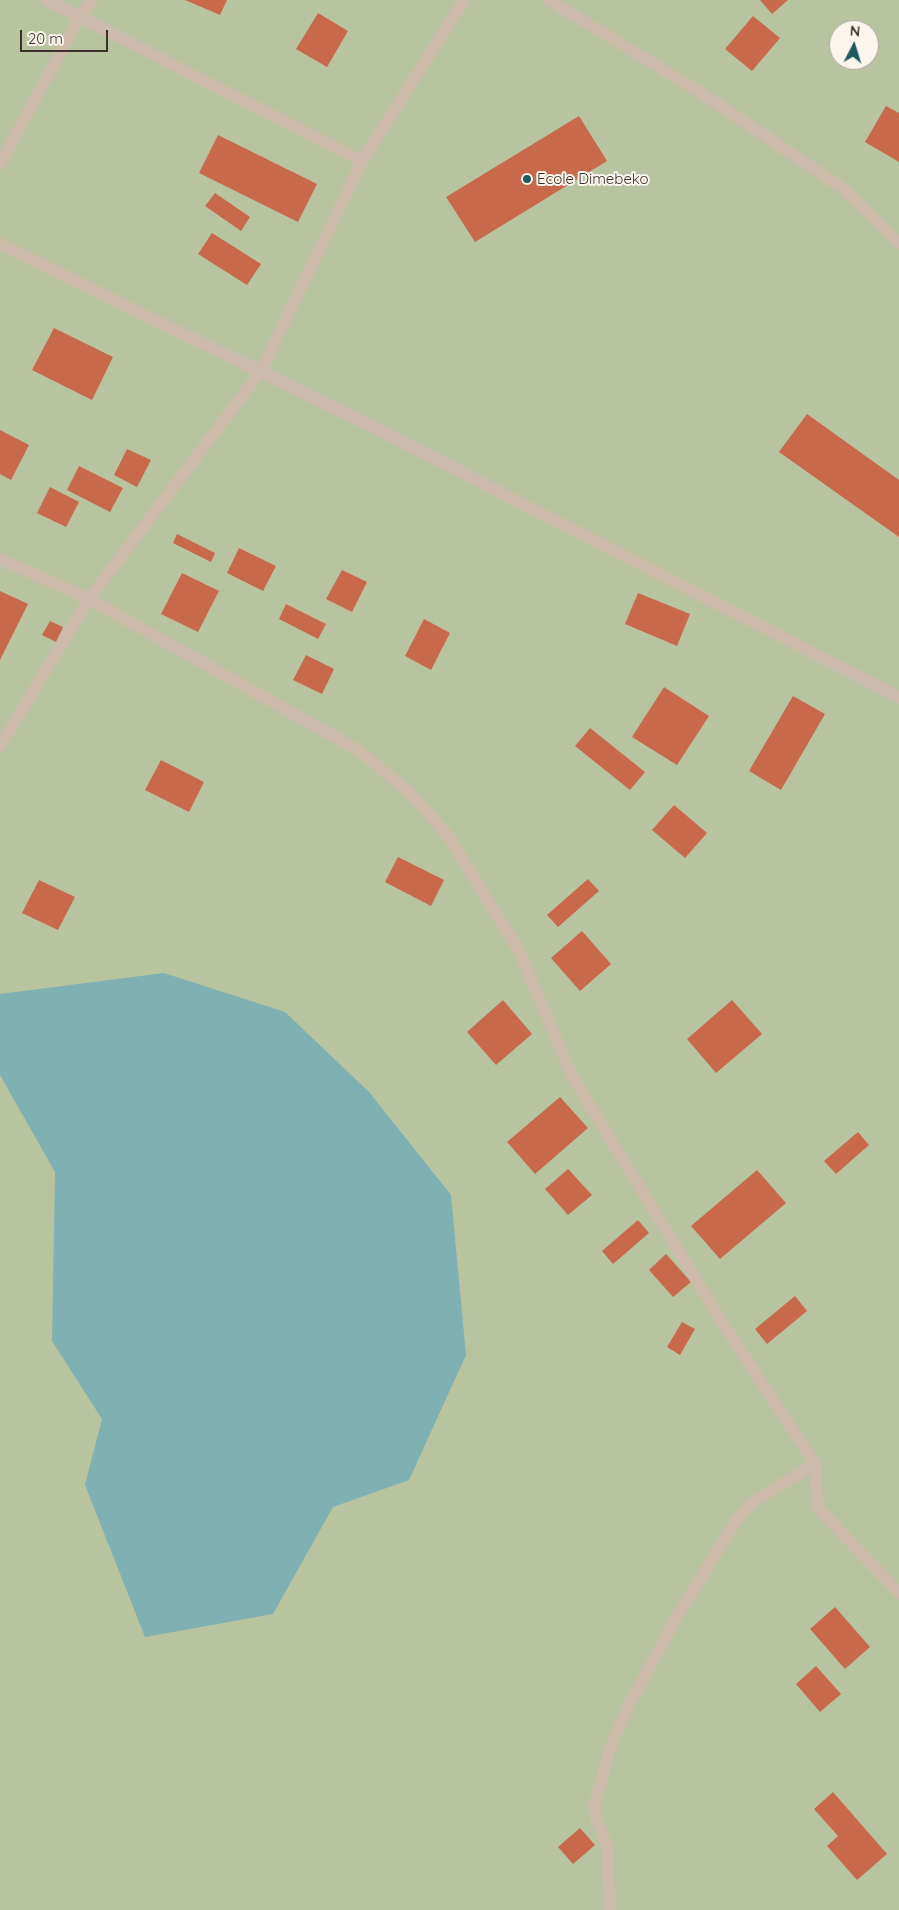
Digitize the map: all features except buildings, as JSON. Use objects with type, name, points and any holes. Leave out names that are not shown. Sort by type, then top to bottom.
[{"type":"street","points":[[46,0],[362,161]]},
{"type":"street","points":[[0,164],[79,18],[92,0]]},
{"type":"street","points":[[0,746],[90,599],[261,371],[362,161],[464,0]]},
{"type":"street","points":[[549,0],[698,91],[841,186],[899,243]]},
{"type":"street","points":[[0,244],[261,371],[899,697]]},
{"type":"street","points":[[0,559],[90,599],[358,750],[410,793],[449,837],[520,953],[572,1076],[720,1319],[815,1464],[818,1508],[899,1593]]},
{"type":"street","points":[[610,1910],[607,1846],[596,1818],[594,1807],[608,1755],[619,1726],[633,1696],[678,1616],[734,1524],[750,1504],[815,1464]]},
{"type":"green space","points":[[0,0],[899,0],[899,1910],[0,1910]]},
{"type":"water","points":[[164,973],[285,1012],[369,1092],[451,1195],[466,1355],[409,1480],[333,1507],[273,1614],[145,1637],[85,1485],[102,1419],[52,1341],[55,1172],[0,1075],[0,994]]},
{"type":"place","name":"Ecole Dimebeko","points":[[527,179]]}]
